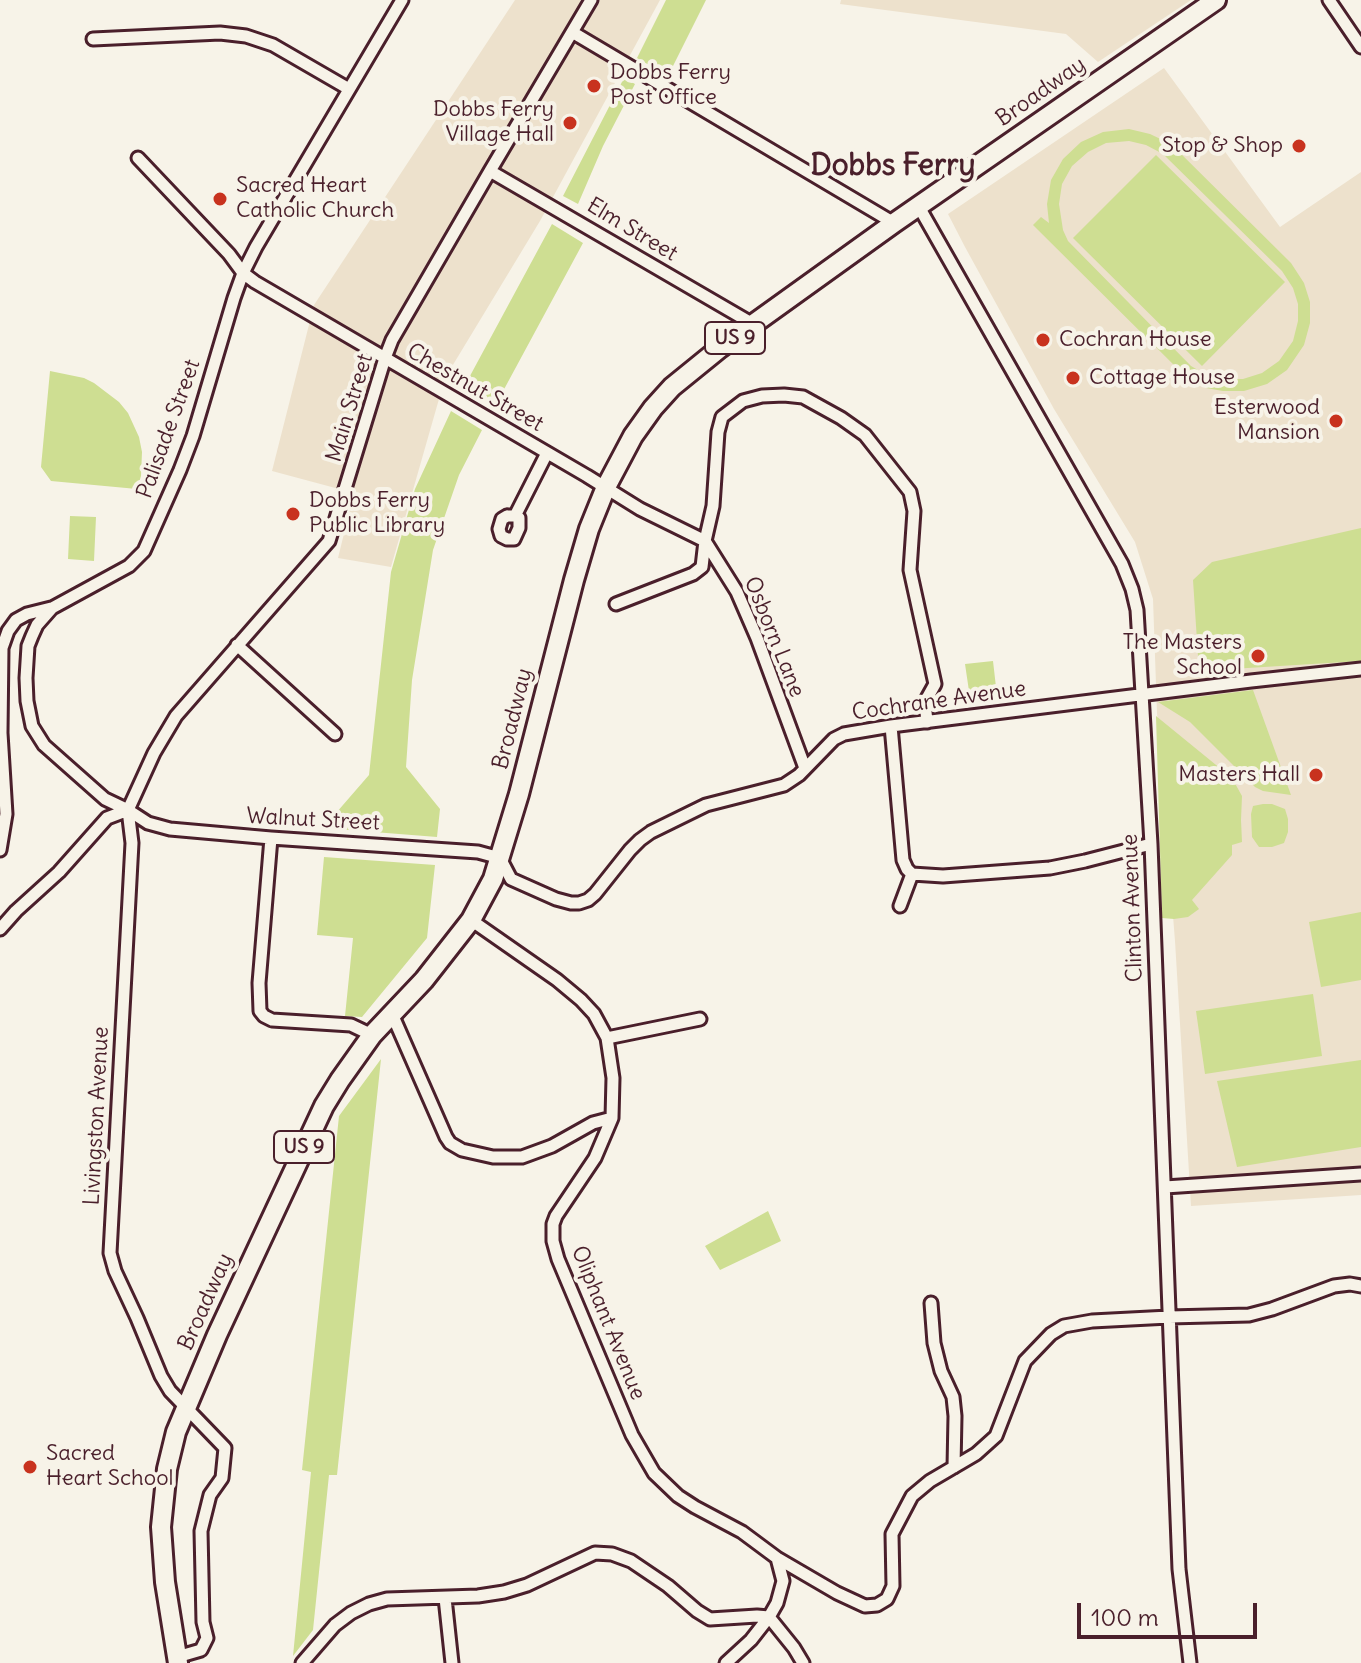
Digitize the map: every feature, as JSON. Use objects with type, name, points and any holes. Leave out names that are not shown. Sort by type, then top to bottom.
[{"type":"main road","name":"Broadway","points":[[177,1660],[165,1582],[161,1513],[171,1450],[187,1406],[315,1122],[372,1035],[424,980],[471,920],[493,879],[519,794],[589,529],[622,454],[653,408],[694,369],[894,223],[1214,0]]},
{"type":"street","name":"Palisade Street","points":[[128,810],[105,799],[44,745],[32,726],[27,701],[28,646],[37,625],[52,608],[129,566],[144,551],[193,436],[243,273],[402,0]]},
{"type":"street","name":"Main Street","points":[[128,810],[154,753],[176,716],[329,541],[392,340],[591,0]]},
{"type":"street","points":[[1329,0],[1361,47]]},
{"type":"street","points":[[572,32],[894,223]]},
{"type":"street","points":[[93,39],[220,33],[246,36],[273,45],[349,89]]},
{"type":"street","name":"Chestnut Street","points":[[138,158],[229,254],[243,273],[255,282],[606,487]]},
{"type":"street","name":"Elm Street","points":[[490,171],[753,324]]},
{"type":"street","name":"Clinton Avenue","points":[[919,207],[1122,564],[1137,610],[1151,844],[1179,1569],[1190,1663]]},
{"type":"street","points":[[616,604],[693,574],[702,567],[713,506],[722,417],[743,401],[762,396],[803,397],[865,435],[910,492],[914,511],[910,570],[935,684],[925,702],[927,722]]},
{"type":"street","points":[[515,516],[547,453]]},
{"type":"street","points":[[606,487],[640,509],[705,541]]},
{"type":"street","name":"Osborn Lane","points":[[705,541],[737,592],[805,768]]},
{"type":"street","points":[[0,850],[6,814],[1,733],[2,648],[16,620],[52,608]]},
{"type":"street","points":[[237,645],[335,734]]},
{"type":"street","name":"Cochrane Avenue","points":[[500,858],[511,879],[556,899],[571,903],[588,900],[630,850],[651,832],[706,805],[784,785],[793,780],[834,739],[844,734],[1361,669]]},
{"type":"street","points":[[891,726],[903,860],[912,874],[943,876],[1050,868],[1151,844]]},
{"type":"street","points":[[0,929],[59,872],[107,818],[128,810]]},
{"type":"street","name":"Walnut Street","points":[[128,810],[148,823],[170,829],[462,850],[500,858]]},
{"type":"street","name":"Livingston Avenue","points":[[128,810],[132,843],[110,1253],[161,1376],[170,1391],[225,1448],[222,1478],[210,1495],[201,1531],[203,1622],[207,1638],[201,1650],[177,1660]]},
{"type":"street","points":[[271,838],[259,983],[260,1011],[272,1020],[351,1025],[372,1035]]},
{"type":"street","points":[[900,906],[912,874]]},
{"type":"street","name":"Oliphant Avenue","points":[[471,920],[581,1000],[594,1014],[607,1038],[613,1078],[612,1118],[595,1158],[560,1208],[553,1224],[553,1241],[632,1435],[654,1473],[678,1496],[742,1532],[777,1558],[865,1606],[877,1605],[887,1599],[893,1586],[892,1534],[912,1496],[954,1467]]},
{"type":"street","points":[[392,1014],[446,1137],[462,1150],[493,1157],[522,1157],[552,1146],[582,1127],[612,1118]]},
{"type":"street","points":[[607,1038],[700,1019]]},
{"type":"street","points":[[1165,1187],[1361,1174]]},
{"type":"street","points":[[954,1467],[976,1454],[996,1436],[1025,1361],[1051,1334],[1064,1326],[1092,1321],[1249,1315],[1334,1286],[1361,1286]]},
{"type":"street","points":[[931,1303],[934,1343],[941,1371],[953,1397],[954,1467]]},
{"type":"street","points":[[302,1663],[335,1625],[369,1604],[387,1599],[478,1596],[517,1589],[584,1557],[605,1553],[631,1561],[710,1619],[769,1617],[803,1663]]},
{"type":"street","points":[[726,1663],[751,1640],[777,1603],[783,1581],[777,1558]]},
{"type":"street","points":[[445,1598],[452,1663]]},
{"type":"shaded area","points":[[515,0],[660,0],[540,221],[445,378],[391,567],[338,558],[354,493],[272,471],[314,305]]},
{"type":"shaded area","points":[[841,0],[1191,0],[1098,62],[1066,34],[840,4]]},
{"type":"shaded area","name":"The Masters School","points":[[1164,68],[1280,227],[1361,172],[1361,1195],[1191,1206],[1157,713],[1153,599],[1135,542],[1054,409],[948,214]]},
{"type":"green space","points":[[666,0],[706,0],[668,76],[637,58]]},
{"type":"green space","points":[[624,78],[635,84],[578,204],[563,196]]},
{"type":"green space","points":[[1129,129],[1171,144],[1291,263],[1304,283],[1310,302],[1310,323],[1304,345],[1287,370],[1267,384],[1244,391],[1206,388],[1184,375],[1033,225],[1041,217],[1049,223],[1047,204],[1051,180],[1063,159],[1081,142],[1103,132]],"holes":[[[1129,141],[1163,154],[1282,271],[1293,288],[1298,304],[1293,341],[1279,361],[1262,373],[1243,379],[1224,379],[1210,377],[1191,366],[1068,241],[1059,204],[1062,184],[1072,166],[1088,152],[1106,143]]]},
{"type":"green space","points":[[1156,155],[1285,282],[1202,366],[1073,238]]},
{"type":"green space","points":[[552,224],[583,243],[495,406],[464,387]]},
{"type":"green space","points":[[50,371],[94,383],[128,413],[142,452],[137,489],[51,481],[41,467]]},
{"type":"green space","points":[[451,411],[482,430],[459,475],[433,550],[412,680],[406,767],[440,809],[437,837],[323,828],[369,775],[391,572],[415,489]]},
{"type":"green space","points":[[70,516],[96,517],[94,561],[68,559]]},
{"type":"green space","points":[[1361,528],[1361,661],[1199,671],[1193,580],[1212,562]]},
{"type":"green space","points":[[993,661],[996,687],[969,691],[965,664]]},
{"type":"green space","points":[[1253,690],[1291,795],[1255,787],[1190,722],[1158,702]]},
{"type":"green space","points":[[1156,716],[1232,778],[1242,796],[1242,842],[1232,845],[1232,855],[1192,900],[1199,909],[1188,917],[1174,919],[1162,918]]},
{"type":"green space","points":[[1263,804],[1285,809],[1288,832],[1284,843],[1259,847],[1252,837],[1253,806]]},
{"type":"green space","points":[[324,857],[435,865],[427,938],[362,1017],[345,1016],[353,938],[317,935]]},
{"type":"green space","points":[[1361,912],[1361,980],[1321,987],[1309,922]]},
{"type":"green space","points":[[1313,994],[1322,1056],[1205,1074],[1196,1011]]},
{"type":"green space","points":[[381,1059],[337,1475],[329,1475],[313,1630],[293,1656],[311,1472],[302,1470],[339,1116]]},
{"type":"green space","points":[[1361,1060],[1361,1147],[1237,1167],[1217,1081]]},
{"type":"green space","points":[[768,1211],[781,1241],[720,1270],[705,1246]]},
{"type":"place","name":"Dobbs Ferry Post Office","points":[[594,86]]},
{"type":"place","name":"Dobbs Ferry Village Hall","points":[[570,123]]},
{"type":"place","name":"Stop & Shop","points":[[1299,146]]},
{"type":"place","name":"Sacred Heart Catholic Church","points":[[220,199]]},
{"type":"place","name":"Cochran House","points":[[1043,340]]},
{"type":"place","name":"Cottage House","points":[[1073,378]]},
{"type":"place","name":"Esterwood Mansion","points":[[1336,421]]},
{"type":"place","name":"Dobbs Ferry Public Library","points":[[293,514]]},
{"type":"place","name":"The Masters School","points":[[1258,656]]},
{"type":"place","name":"Masters Hall","points":[[1316,775]]},
{"type":"place","name":"Sacred Heart School","points":[[30,1467]]},
{"type":"district","name":"Dobbs Ferry","points":[[893,166]]}]
